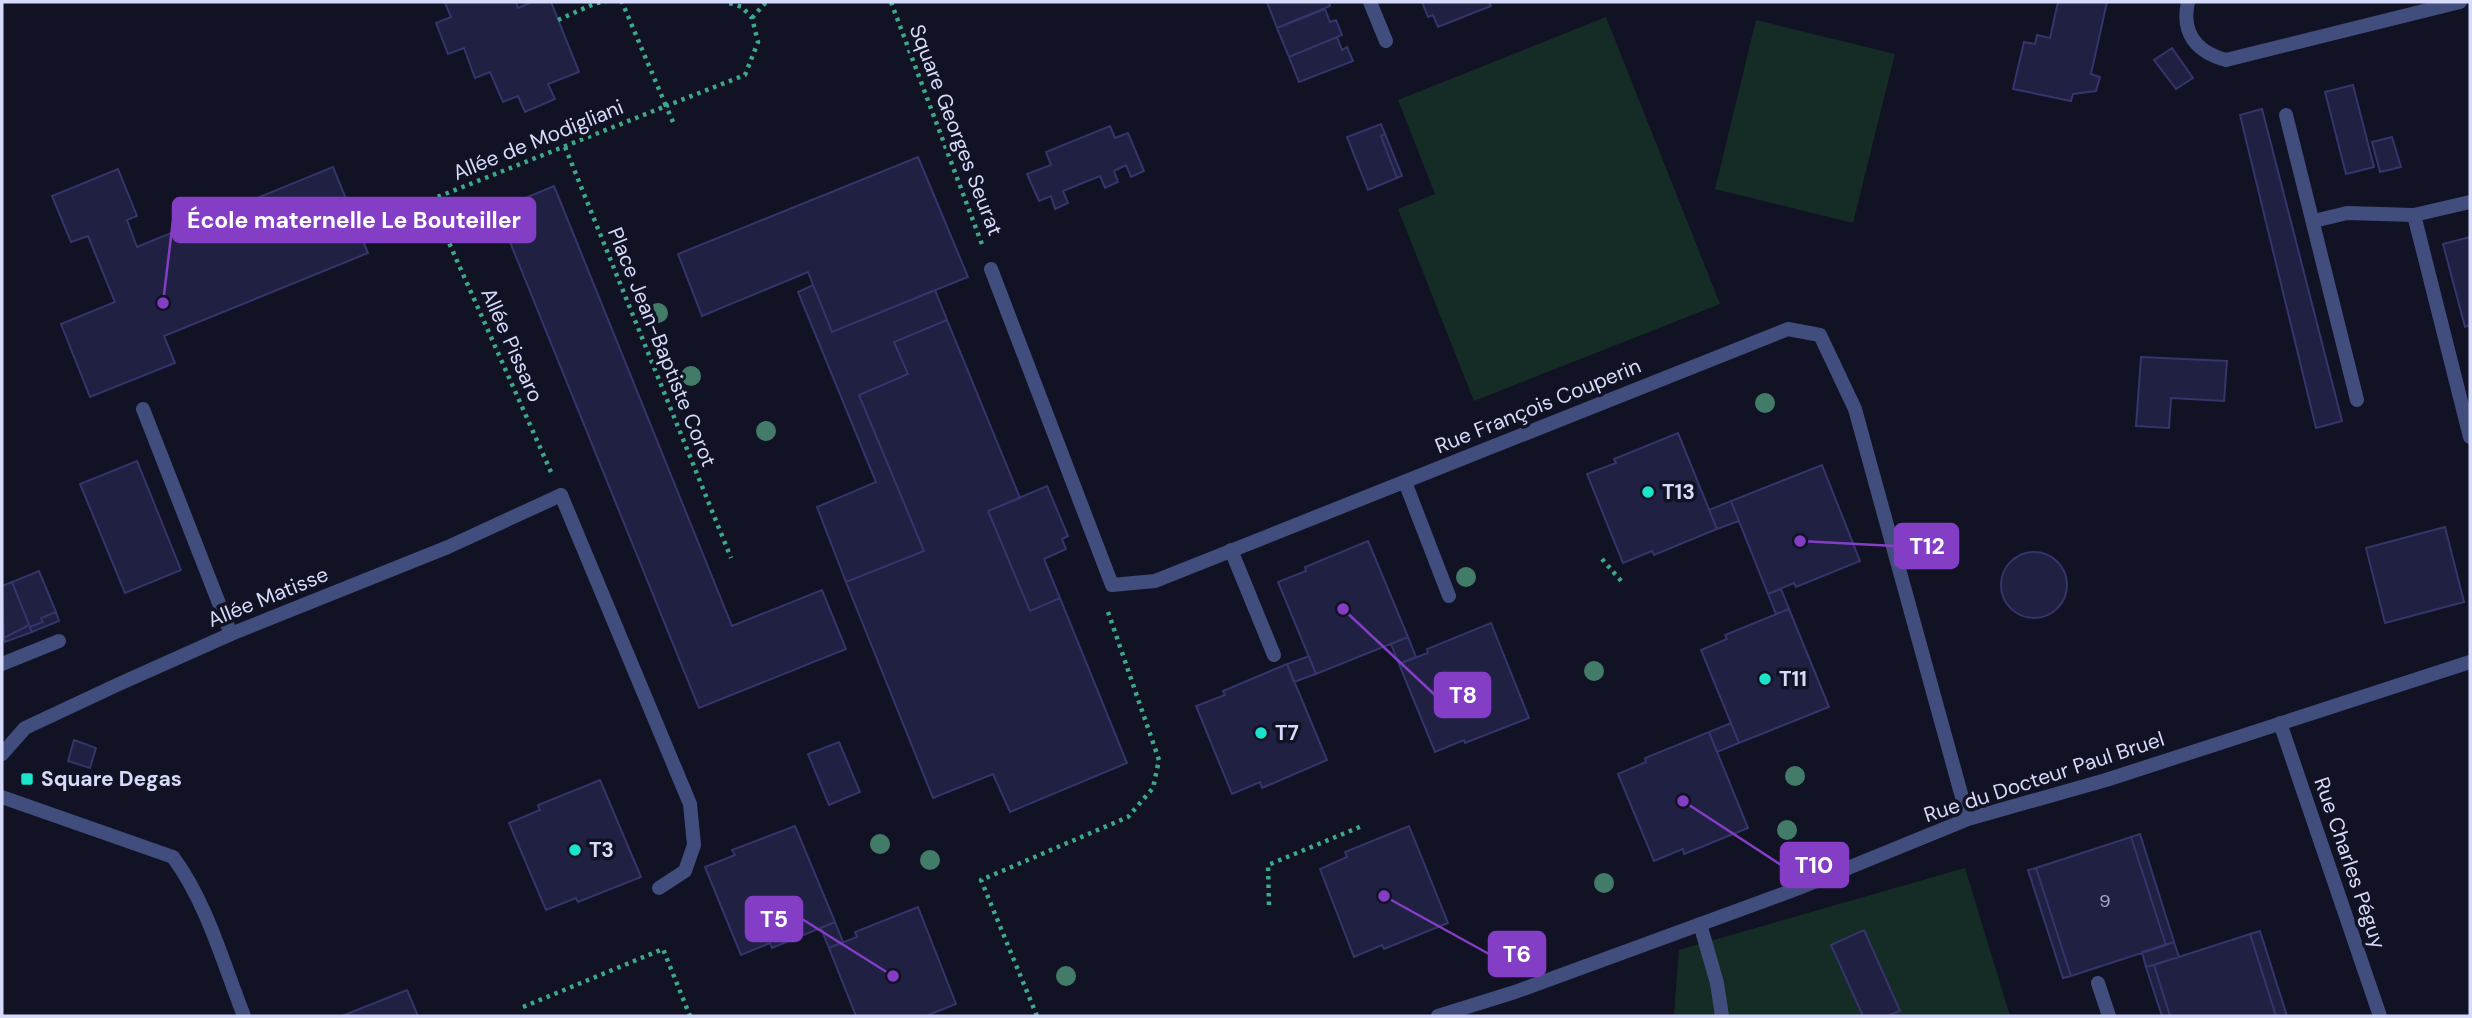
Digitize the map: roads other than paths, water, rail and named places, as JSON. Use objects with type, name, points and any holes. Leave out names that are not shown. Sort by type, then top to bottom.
[{"type":"street","points":[[1370,2],[1386,41]]},
{"type":"street","points":[[2189,2],[2187,29],[2198,46],[2210,56],[2226,60],[2460,2]]},
{"type":"street","points":[[2286,115],[2357,400]]},
{"type":"street","points":[[2314,221],[2347,213],[2414,215],[2470,202]]},
{"type":"street","points":[[2414,215],[2470,437]]},
{"type":"street","name":"Rue François Couperin","points":[[991,269],[1112,584],[1155,581],[1788,329],[1820,335],[1855,409],[1968,819]]},
{"type":"street","points":[[143,409],[231,634]]},
{"type":"street","points":[[1405,482],[1449,596]]},
{"type":"street","name":"Allée Matisse","points":[[2,754],[25,728],[231,634],[448,547],[561,495],[690,804],[694,845],[684,871],[659,888]]},
{"type":"street","points":[[1231,551],[1274,655]]},
{"type":"street","points":[[2,664],[59,641]]},
{"type":"street","name":"Rue du Docteur Paul Bruel","points":[[1438,1016],[1515,992],[1798,888],[1968,819],[2083,787],[2470,662]]},
{"type":"street","name":"Rue Charles Péguy","points":[[2280,723],[2380,1016]]},
{"type":"street","points":[[2,797],[173,857],[199,903],[244,1016]]},
{"type":"street","points":[[1700,923],[1717,983],[1722,1016]]},
{"type":"street","points":[[2098,983],[2109,1016]]},
{"type":"place","name":"École maternelle Le Bouteiller","points":[[163,303]]},
{"type":"place","name":"T13","points":[[1648,492]]},
{"type":"place","name":"T12","points":[[1800,541]]},
{"type":"place","name":"T8","points":[[1343,609]]},
{"type":"place","name":"T11","points":[[1765,679]]},
{"type":"place","name":"T7","points":[[1261,733]]},
{"type":"place","name":"Square Degas","points":[[27,779]]},
{"type":"place","name":"T10","points":[[1683,801]]},
{"type":"place","name":"T3","points":[[575,850]]},
{"type":"place","name":"T6","points":[[1384,896]]},
{"type":"place","name":"T5","points":[[893,976]]}]
